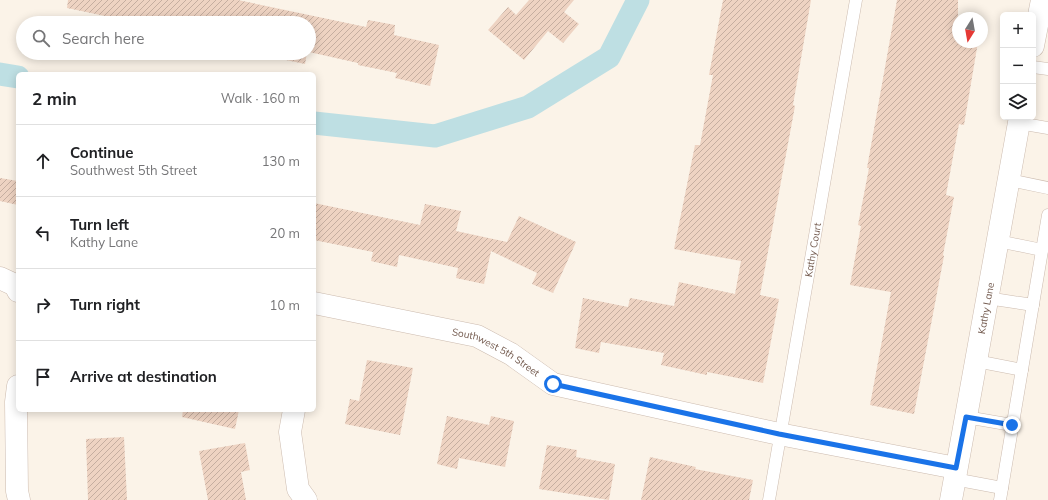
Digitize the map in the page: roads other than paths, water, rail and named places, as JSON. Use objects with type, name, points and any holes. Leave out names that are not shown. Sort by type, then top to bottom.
[{"type":"street","points":[[1036,33],[1043,3]]},
{"type":"street","name":"Kathy Lane","points":[[954,482],[1020,120]]},
{"type":"street","name":"Southwest 5th Street","points":[[316,303],[477,336],[511,354],[553,384],[779,434],[954,482]]},
{"type":"street","points":[[16,412],[17,490],[19,500]]},
{"type":"street","points":[[294,412],[290,432],[298,489],[306,500]]},
{"type":"lane","name":"Kathy Court","points":[[769,500],[779,434],[856,0]]},
{"type":"lane","points":[[1036,67],[1048,69]]},
{"type":"lane","points":[[1020,120],[1048,128]]},
{"type":"lane","points":[[1009,180],[1048,188]]},
{"type":"lane","points":[[1000,500],[1048,215]]},
{"type":"lane","points":[[998,241],[1042,250]]},
{"type":"lane","points":[[987,298],[1033,306]]},
{"type":"lane","points":[[976,361],[1022,370]]},
{"type":"lane","points":[[966,417],[1012,425]]},
{"type":"lane","points":[[954,482],[1002,488]]},
{"type":"waterway","points":[[316,123],[435,136],[528,107],[609,57],[638,0]]},
{"type":"waterway","points":[[0,74],[16,77]]}]
